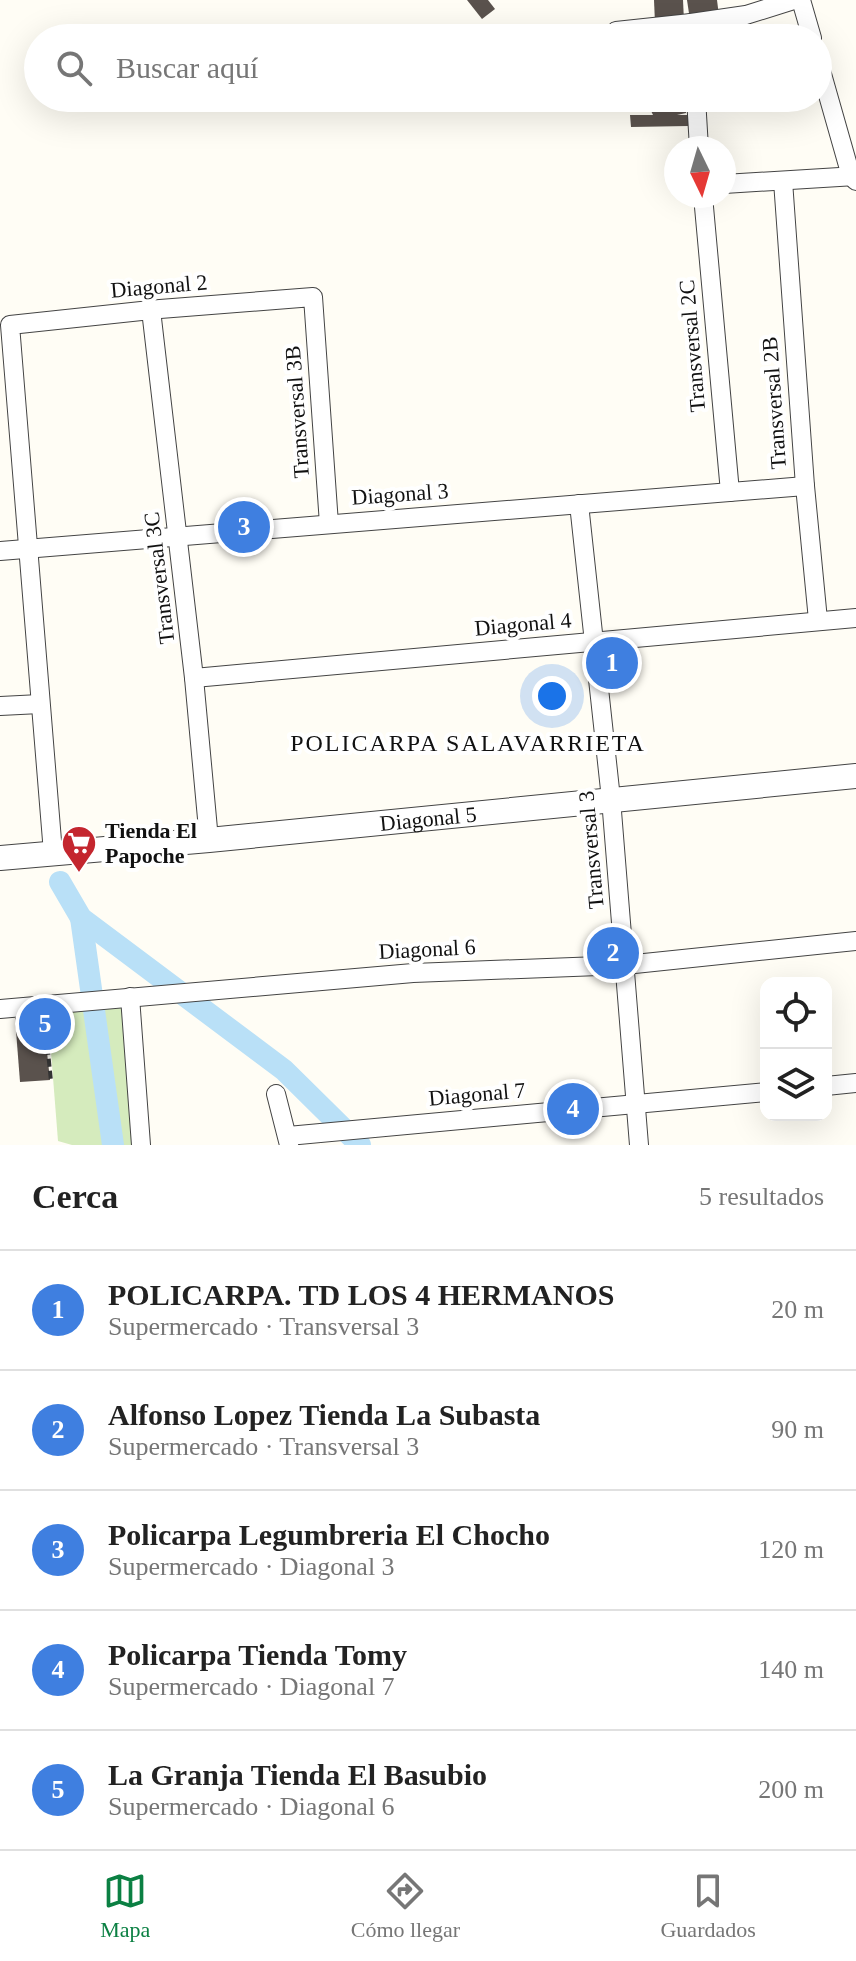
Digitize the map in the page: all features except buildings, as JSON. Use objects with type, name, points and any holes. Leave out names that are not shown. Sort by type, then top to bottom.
[{"type":"street","points":[[709,24],[794,0]]},
{"type":"street","points":[[801,0],[808,24]]},
{"type":"street","points":[[736,183],[854,178],[832,106]]},
{"type":"street","points":[[697,112],[698,136]]},
{"type":"street","name":"Transversal 2B","points":[[783,181],[818,620]]},
{"type":"street","name":"Transversal 2C","points":[[704,208],[730,492]]},
{"type":"street","name":"Diagonal 2","points":[[30,549],[10,325],[313,297]]},
{"type":"street","name":"Transversal 3B","points":[[313,297],[329,524]]},
{"type":"street","name":"Transversal 3C","points":[[151,310],[194,678],[209,840]]},
{"type":"street","name":"Diagonal 3","points":[[0,551],[805,486]]},
{"type":"street","name":"Transversal 3","points":[[579,504],[611,799],[639,1145]]},
{"type":"street","points":[[30,549],[40,704],[43,854]]},
{"type":"street","name":"Diagonal 4","points":[[194,678],[856,618]]},
{"type":"street","points":[[0,706],[40,704]]},
{"type":"street","name":"Diagonal 5","points":[[1,858],[856,776]]},
{"type":"street","name":"Diagonal 6","points":[[0,1009],[413,973],[625,965],[856,941]]},
{"type":"street","points":[[130,997],[141,1145]]},
{"type":"street","points":[[832,1085],[856,1083]]},
{"type":"street","name":"Diagonal 7","points":[[288,1140],[335,1131],[760,1093]]},
{"type":"street","points":[[276,1094],[288,1140]]},
{"type":"path","points":[[43,1005],[51,1081]]},
{"type":"green space","points":[[123,1007],[138,1145],[72,1145],[58,1141],[48,1014]]},
{"type":"waterway","points":[[60,882],[81,918],[284,1070],[360,1145]]},
{"type":"waterway","points":[[81,918],[113,1145]]},
{"type":"place","name":"Policarpa Legumbreria El Chocho","points":[[244,527]]},
{"type":"place","name":"POLICARPA. TD LOS 4 HERMANOS","points":[[612,663]]},
{"type":"place","name":"Tienda El Papoche","points":[[79,874]]},
{"type":"place","name":"Alfonso Lopez Tienda La Subasta","points":[[613,953]]},
{"type":"place","name":"La Granja Tienda El Basubio","points":[[45,1024]]},
{"type":"place","name":"Policarpa Tienda Tomy","points":[[573,1109]]},
{"type":"district","name":"POLICARPA SALAVARRIETA","points":[[468,743]]}]
